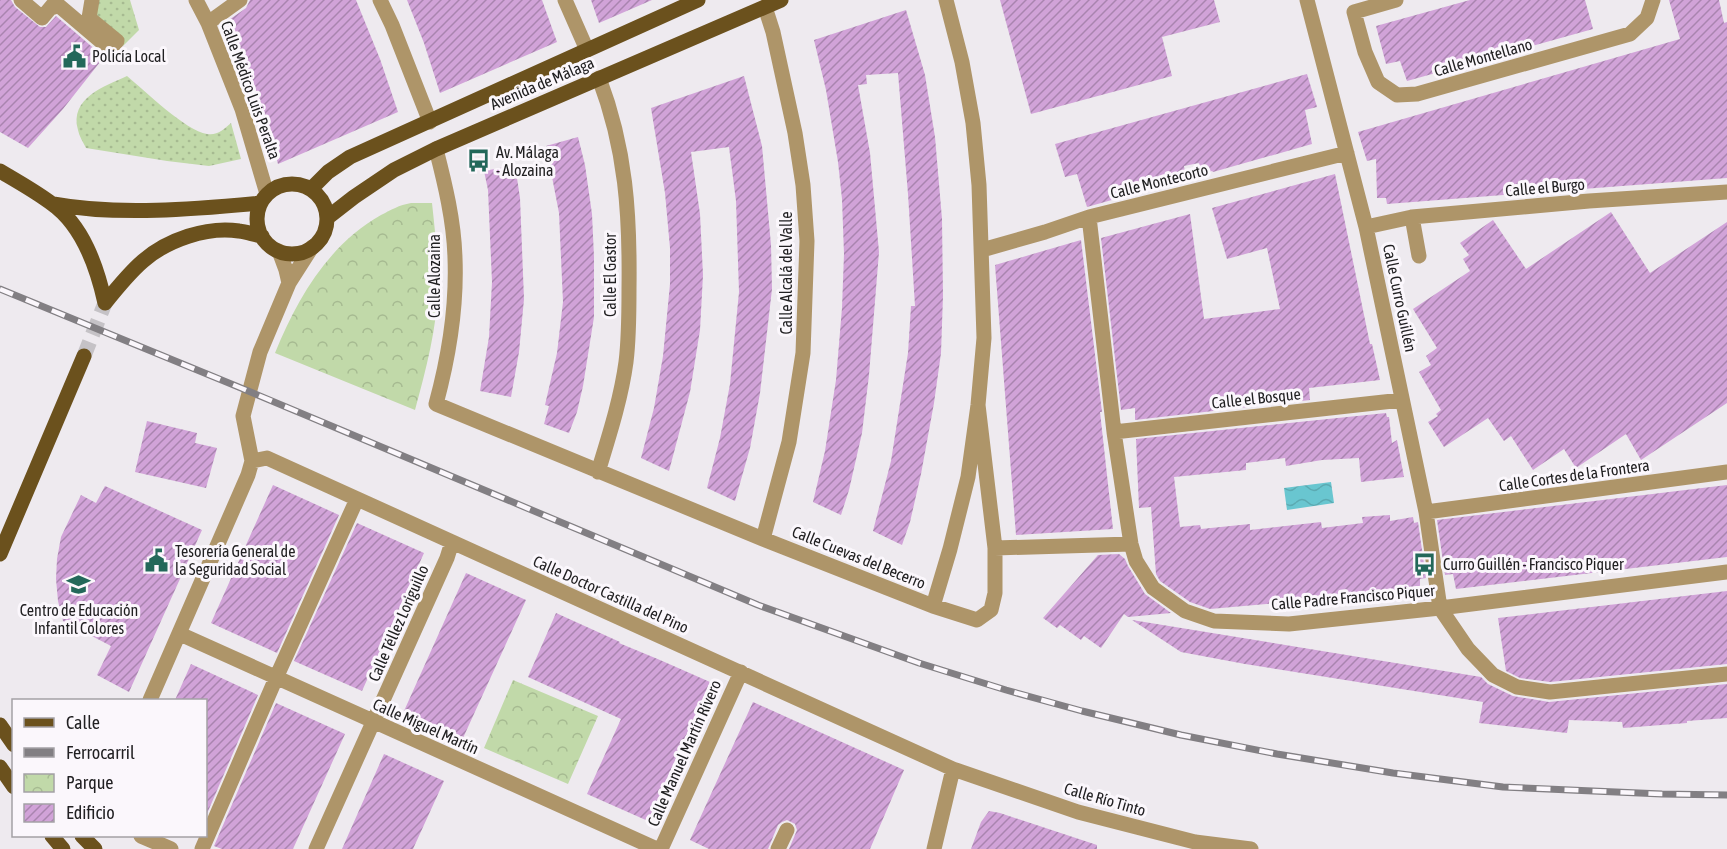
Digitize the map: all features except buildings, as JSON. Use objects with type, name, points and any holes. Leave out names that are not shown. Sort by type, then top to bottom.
[{"type":"main road","name":"Avenida de Málaga","points":[[311,189],[328,172],[350,157],[698,0]]},
{"type":"main road","name":"Avenida de Málaga","points":[[327,218],[394,170],[436,148],[781,0]]},
{"type":"main road","points":[[2,175],[53,204],[75,228],[90,252],[105,303],[144,260],[168,244],[212,231],[238,231],[262,236]]},
{"type":"main road","points":[[288,184],[300,184],[311,189],[320,197],[327,218],[320,239],[312,247],[290,254],[269,245],[258,226],[257,214],[264,198],[277,187],[288,184]]},
{"type":"main road","points":[[53,204],[73,208],[153,211],[264,198]]},
{"type":"main road","points":[[0,554],[84,356]]},
{"type":"main road","points":[[0,725],[12,742]]},
{"type":"main road","points":[[0,767],[12,784]]},
{"type":"main road","points":[[53,837],[63,849]]},
{"type":"main road","points":[[83,837],[96,849]]},
{"type":"street","points":[[21,0],[42,18],[52,6],[57,4],[110,49],[117,41],[89,18],[92,0]]},
{"type":"street","name":"Calle Médico Luis Peralta","points":[[196,0],[208,23],[242,109],[264,198]]},
{"type":"street","points":[[208,23],[240,0]]},
{"type":"street","points":[[380,0],[430,122]]},
{"type":"street","points":[[564,0],[587,50]]},
{"type":"street","name":"Calle Cuevas del Becerro","points":[[436,404],[598,472],[933,606],[968,477],[984,339],[979,185],[974,123],[962,62],[946,0]]},
{"type":"street","name":"Calle Curro Guillén","points":[[1307,0],[1366,226],[1426,512],[1440,608]]},
{"type":"street","name":"Calle Montellano","points":[[1396,0],[1352,6],[1365,52],[1378,82],[1397,95],[1417,94],[1630,34],[1647,18],[1653,0]]},
{"type":"street","name":"Calle Alcalá del Valle","points":[[763,538],[791,431],[803,353],[807,241],[803,185],[795,133],[773,32],[765,7]]},
{"type":"street","name":"Calle El Gastor","points":[[598,472],[618,403],[626,360],[630,252],[627,190],[617,133],[599,78]]},
{"type":"street","name":"Calle Alozaina","points":[[436,148],[446,192],[455,256],[455,291],[450,348],[436,404]]},
{"type":"street","name":"Calle Montecorto","points":[[982,250],[1089,217],[1347,153]]},
{"type":"street","name":"Calle el Burgo","points":[[1366,226],[1412,217],[1589,201],[1727,192]]},
{"type":"street","name":"Calle Padre Francisco Piquer","points":[[1089,217],[1114,432],[1131,544],[1136,561],[1154,588],[1185,611],[1214,621],[1289,624],[1440,608],[1727,572]]},
{"type":"street","points":[[1412,217],[1419,256]]},
{"type":"street","points":[[150,699],[241,495],[252,461],[243,417],[260,352],[289,283],[312,247]]},
{"type":"street","points":[[279,251],[289,283]]},
{"type":"street","name":"Calle el Bosque","points":[[1114,432],[1402,400]]},
{"type":"street","points":[[933,606],[977,620],[991,610],[995,593],[995,548],[978,405]]},
{"type":"street","name":"Calle Doctor Castilla del Pino","points":[[252,461],[267,458],[953,769]]},
{"type":"street","name":"Calle Cortes de la Frontera","points":[[1426,512],[1727,472]]},
{"type":"street","points":[[202,849],[357,499]]},
{"type":"street","name":"Calle Téllez Loriguillo","points":[[316,849],[447,558],[452,542]]},
{"type":"street","points":[[995,548],[1131,544]]},
{"type":"street","points":[[1440,608],[1468,649],[1493,675],[1517,687],[1550,692],[1727,674]]},
{"type":"street","name":"Calle Miguel Martín","points":[[180,634],[659,849]]},
{"type":"street","name":"Calle Manuel Martín Rivero","points":[[659,849],[741,672]]},
{"type":"street","points":[[934,849],[953,769]]},
{"type":"street","name":"Calle Río Tinto","points":[[953,769],[1078,812],[1195,842],[1251,849]]},
{"type":"street","points":[[778,849],[787,830]]},
{"type":"street","points":[[143,837],[171,849]]},
{"type":"green space","points":[[92,0],[130,0],[139,30],[123,46],[89,18]]},
{"type":"green space","points":[[127,76],[177,118],[198,131],[214,134],[231,123],[241,159],[209,166],[86,148],[78,130],[79,109],[84,101],[99,89]]},
{"type":"green space","points":[[411,203],[432,203],[438,276],[433,333],[415,410],[275,353],[304,294],[330,258],[362,227],[381,215]]},
{"type":"green space","points":[[513,680],[598,716],[568,784],[484,748]]},
{"type":"water","points":[[1331,482],[1334,503],[1287,510],[1284,488]]},
{"type":"tunnel","points":[[84,356],[105,303]]},
{"type":"railway","points":[[0,289],[758,605],[919,663],[1006,690],[1181,735],[1393,773],[1503,787],[1727,795]]},
{"type":"place","name":"Policía Local","points":[[74,56]]},
{"type":"place","name":"Av. Málaga - Alozaina","points":[[478,161]]},
{"type":"place","name":"Tesorería General de la Seguridad Social","points":[[157,560]]},
{"type":"place","name":"Curro Guillén - Francisco Piquer","points":[[1425,564]]},
{"type":"place","name":"Centro de Educación Infantil Colores","points":[[79,585]]}]
